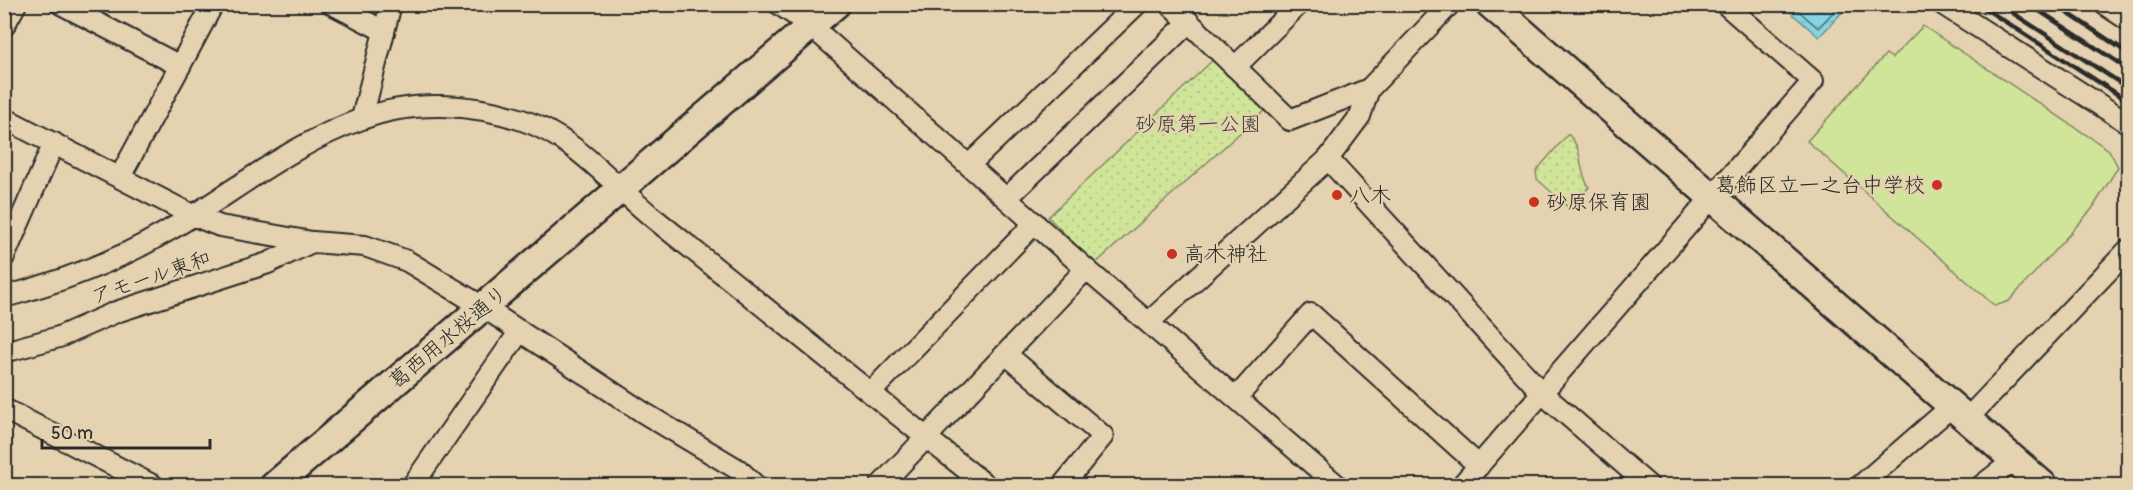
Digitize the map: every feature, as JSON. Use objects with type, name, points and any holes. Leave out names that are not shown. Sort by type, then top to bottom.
[{"type":"street","points":[[4,26],[15,4]]},
{"type":"street","points":[[61,4],[180,66]]},
{"type":"street","points":[[120,177],[213,4]]},
{"type":"street","points":[[332,4],[384,31]]},
{"type":"street","points":[[362,118],[392,4]]},
{"type":"street","points":[[779,4],[811,26],[1086,269],[1237,397],[1327,482]]},
{"type":"street","name":"葛西用水桜通り","points":[[274,486],[836,4]]},
{"type":"street","points":[[969,165],[1137,4]]},
{"type":"street","points":[[1170,4],[1290,120],[1369,89],[1450,4]]},
{"type":"street","points":[[1235,67],[1299,4]]},
{"type":"street","points":[[1490,4],[2044,486]]},
{"type":"street","points":[[1461,486],[1814,81],[1725,4]]},
{"type":"street","points":[[1942,4],[2128,123]]},
{"type":"street","points":[[2104,4],[2128,20]]},
{"type":"street","points":[[1007,198],[1188,22]]},
{"type":"street","points":[[1149,322],[1328,159],[1360,116],[1369,89]]},
{"type":"street","points":[[4,297],[109,262],[167,232],[309,144],[362,118],[388,112],[446,105],[524,120],[579,150],[622,188],[635,203],[987,486]]},
{"type":"street","points":[[4,118],[192,215],[220,226],[312,242],[364,246],[407,261],[483,307],[644,413],[738,470],[756,486]]},
{"type":"street","points":[[4,257],[54,143]]},
{"type":"street","points":[[1328,159],[1542,393],[1649,486]]},
{"type":"street","points":[[871,392],[1035,223]]},
{"type":"street","name":"アモール東和","points":[[4,352],[59,337],[116,312],[268,263],[312,242]]},
{"type":"street","points":[[1860,486],[1960,412],[2126,258]]},
{"type":"street","points":[[880,486],[1086,269]]},
{"type":"street","points":[[1237,397],[1311,314],[1479,466]]},
{"type":"street","points":[[412,486],[520,331]]},
{"type":"street","points":[[1006,355],[1103,436],[1062,486]]},
{"type":"street","points":[[4,409],[154,486]]},
{"type":"street","points":[[1981,486],[2015,460]]},
{"type":"green space","points":[[1923,26],[2109,150],[2118,167],[2092,209],[2009,301],[1995,306],[1807,141],[1886,54],[1892,58]]},
{"type":"green space","name":"砂原第一公園","points":[[1214,59],[1264,111],[1095,264],[1048,217]]},
{"type":"green space","points":[[1568,134],[1577,147],[1585,180],[1589,187],[1570,209],[1537,179],[1536,171]]},
{"type":"water","points":[[1844,4],[1847,7],[1819,37],[1782,5]]},
{"type":"railway","points":[[1978,4],[2128,101]]},
{"type":"railway","points":[[1999,4],[2128,88]]},
{"type":"railway","points":[[2029,4],[2128,69]]},
{"type":"railway","points":[[2054,4],[2128,53]]},
{"type":"place","name":"葛飾区立一之台中学校","points":[[1937,185]]},
{"type":"place","name":"八木","points":[[1337,195]]},
{"type":"place","name":"砂原保育園","points":[[1534,202]]},
{"type":"place","name":"高木神社","points":[[1172,254]]}]
